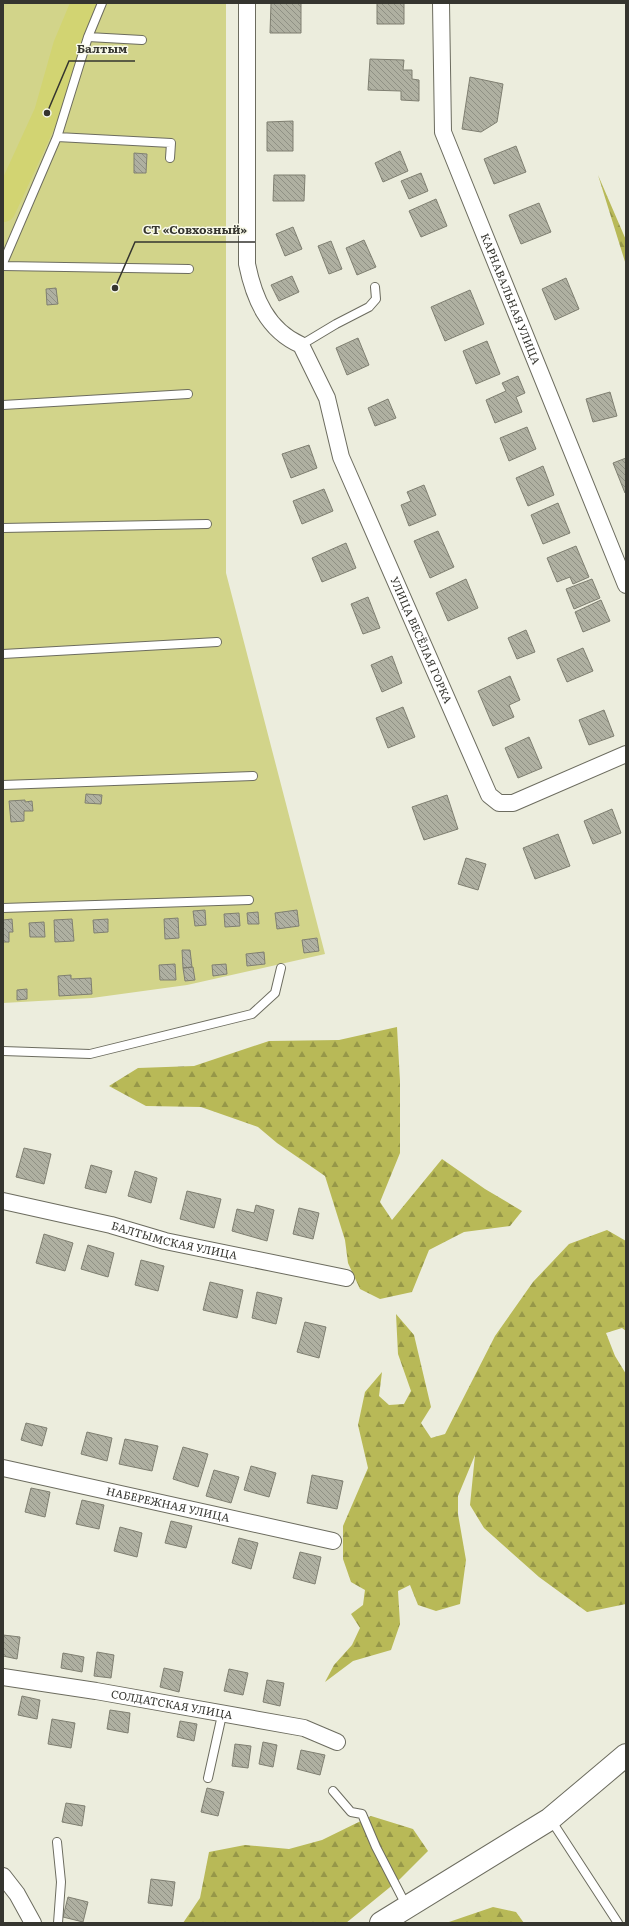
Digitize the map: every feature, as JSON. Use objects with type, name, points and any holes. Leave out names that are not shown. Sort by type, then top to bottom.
[{"type":"street","points":[[247,3],[247,264],[252,288],[260,306],[287,339],[301,345]]},
{"type":"street","name":"КАРНАВАЛЬНАЯ УЛИЦА","points":[[441,3],[443,132],[626,585]]},
{"type":"street","name":"УЛИЦА ВЕСЁЛАЯ ГОРКА","points":[[301,345],[327,398],[341,457],[489,795],[499,803],[513,803],[626,754]]},
{"type":"street","name":"БАЛТЫМСКАЯ УЛИЦА","points":[[3,1201],[111,1225],[165,1241],[346,1278]]},
{"type":"street","name":"НАБЕРЕЖНАЯ УЛИЦА","points":[[3,1468],[333,1541]]},
{"type":"street","name":"СОЛДАТСКАЯ УЛИЦА","points":[[3,1677],[304,1728],[337,1742]]},
{"type":"street","points":[[381,1923],[408,1908],[550,1819],[626,1755]]},
{"type":"street","points":[[3,1876],[17,1894],[33,1923]]},
{"type":"lane","points":[[102,3],[88,37],[57,138],[3,264],[189,269]]},
{"type":"lane","points":[[88,37],[142,40]]},
{"type":"lane","points":[[57,138],[171,143],[170,158]]},
{"type":"lane","points":[[301,345],[336,324],[369,308],[376,299],[375,287]]},
{"type":"lane","points":[[3,405],[188,394]]},
{"type":"lane","points":[[3,528],[207,524]]},
{"type":"lane","points":[[3,654],[217,642]]},
{"type":"lane","points":[[3,784],[253,776]]},
{"type":"lane","points":[[3,908],[249,900]]},
{"type":"lane","points":[[3,1051],[90,1054],[252,1014],[275,993],[281,968]]},
{"type":"lane","points":[[208,1778],[222,1714]]},
{"type":"lane","points":[[333,1791],[351,1812],[362,1814],[376,1848],[408,1908]]},
{"type":"lane","points":[[550,1819],[618,1923]]},
{"type":"lane","points":[[57,1842],[60,1882],[58,1923]]},
{"type":"green space","points":[[3,3],[226,3],[226,573],[325,954],[187,985],[92,998],[3,1003]]},
{"type":"green space","points":[[598,175],[626,240],[626,265]]},
{"type":"green space","points":[[397,1027],[400,1081],[400,1153],[380,1202],[392,1220],[442,1159],[485,1189],[522,1211],[510,1226],[464,1232],[429,1250],[412,1292],[380,1299],[360,1289],[348,1263],[345,1240],[325,1176],[277,1143],[258,1127],[201,1107],[146,1106],[109,1086],[138,1068],[194,1066],[269,1041],[339,1040]]},
{"type":"green space","points":[[607,1230],[626,1241],[626,1331],[622,1328],[606,1333],[615,1356],[626,1374],[626,1604],[587,1612],[539,1577],[484,1528],[470,1505],[475,1455],[458,1496],[458,1514],[466,1560],[460,1604],[436,1611],[418,1605],[410,1585],[398,1591],[400,1624],[391,1650],[353,1661],[325,1682],[334,1665],[352,1645],[360,1628],[351,1614],[363,1605],[365,1590],[351,1582],[343,1559],[343,1526],[368,1468],[358,1425],[365,1392],[382,1372],[379,1396],[389,1405],[404,1404],[411,1391],[398,1354],[396,1314],[414,1335],[431,1407],[421,1423],[431,1438],[445,1434],[495,1336],[533,1282],[569,1244]]},
{"type":"green space","points":[[371,1816],[413,1829],[428,1851],[400,1879],[346,1923],[183,1923],[200,1898],[209,1852],[245,1845],[289,1849],[322,1840]]},
{"type":"green space","points":[[493,1907],[516,1912],[524,1923],[446,1923]]},
{"type":"building","points":[[271,3],[301,3],[301,33],[270,33]]},
{"type":"building","points":[[377,3],[404,3],[404,24],[377,24]]},
{"type":"building","points":[[370,59],[404,60],[403,70],[412,70],[412,79],[419,80],[419,101],[401,100],[401,91],[368,90]]},
{"type":"building","points":[[470,77],[503,84],[497,122],[481,132],[462,129]]},
{"type":"building","points":[[293,121],[293,151],[267,151],[267,122]]},
{"type":"building","points":[[516,146],[526,172],[494,184],[484,159]]},
{"type":"building","points":[[400,151],[408,171],[383,182],[375,163]]},
{"type":"building","points":[[134,153],[147,154],[146,173],[134,173]]},
{"type":"building","points":[[421,173],[428,191],[409,199],[401,181]]},
{"type":"building","points":[[274,175],[305,175],[304,201],[273,201]]},
{"type":"building","points":[[436,199],[447,226],[421,237],[409,211]]},
{"type":"building","points":[[539,203],[551,232],[521,244],[509,215]]},
{"type":"building","points":[[293,227],[302,249],[285,256],[276,234]]},
{"type":"building","points":[[364,240],[376,267],[357,275],[346,248]]},
{"type":"building","points":[[331,241],[342,269],[329,274],[318,246]]},
{"type":"building","points":[[292,276],[299,292],[279,301],[271,285]]},
{"type":"building","points":[[566,278],[579,309],[555,320],[542,289]]},
{"type":"building","points":[[56,288],[58,304],[47,305],[46,289]]},
{"type":"building","points":[[470,290],[484,324],[445,341],[431,307]]},
{"type":"building","points":[[358,338],[369,365],[347,375],[336,348]]},
{"type":"building","points":[[487,341],[500,374],[476,384],[463,351]]},
{"type":"building","points":[[518,376],[525,393],[516,397],[522,412],[495,423],[486,400],[506,391],[502,383]]},
{"type":"building","points":[[610,392],[617,416],[593,422],[586,399]]},
{"type":"building","points":[[388,399],[396,418],[375,426],[368,408]]},
{"type":"building","points":[[527,427],[536,449],[509,461],[500,438]]},
{"type":"building","points":[[309,445],[317,468],[291,478],[282,454]]},
{"type":"building","points":[[626,458],[626,493],[625,493],[613,463]]},
{"type":"building","points":[[543,466],[554,495],[528,506],[516,478]]},
{"type":"building","points":[[424,485],[436,515],[409,526],[401,505],[411,501],[407,492]]},
{"type":"building","points":[[324,489],[333,511],[302,524],[293,501]]},
{"type":"building","points":[[558,503],[570,533],[543,544],[531,515]]},
{"type":"building","points":[[438,531],[454,567],[430,578],[414,541]]},
{"type":"building","points":[[346,543],[356,568],[322,582],[312,558]]},
{"type":"building","points":[[576,546],[589,577],[573,584],[570,577],[557,582],[547,558]]},
{"type":"building","points":[[466,579],[478,608],[448,621],[436,593]]},
{"type":"building","points":[[592,579],[600,598],[574,609],[566,589]]},
{"type":"building","points":[[368,597],[380,628],[363,634],[351,604]]},
{"type":"building","points":[[601,600],[610,621],[583,632],[575,612]]},
{"type":"building","points":[[526,630],[535,652],[517,659],[508,638]]},
{"type":"building","points":[[583,648],[593,671],[567,682],[557,659]]},
{"type":"building","points":[[392,656],[402,683],[382,692],[371,665]]},
{"type":"building","points":[[510,676],[520,700],[509,705],[514,717],[493,726],[478,691]]},
{"type":"building","points":[[403,707],[415,737],[388,748],[376,718]]},
{"type":"building","points":[[604,710],[614,736],[589,745],[579,720]]},
{"type":"building","points":[[529,737],[542,768],[518,778],[505,748]]},
{"type":"building","points":[[86,794],[102,795],[101,804],[85,803]]},
{"type":"building","points":[[447,795],[458,829],[424,840],[412,807]]},
{"type":"building","points":[[25,800],[25,802],[32,801],[33,811],[24,811],[24,821],[11,822],[9,801]]},
{"type":"building","points":[[612,809],[621,833],[593,844],[584,821]]},
{"type":"building","points":[[558,834],[570,866],[535,879],[523,848]]},
{"type":"building","points":[[466,858],[486,864],[478,890],[458,884]]},
{"type":"building","points":[[205,910],[206,925],[195,926],[193,911]]},
{"type":"building","points":[[297,910],[299,926],[277,929],[275,913]]},
{"type":"building","points":[[258,912],[259,924],[248,924],[247,913]]},
{"type":"building","points":[[239,913],[240,926],[225,927],[224,914]]},
{"type":"building","points":[[178,918],[179,938],[165,939],[164,919]]},
{"type":"building","points":[[12,919],[13,932],[9,932],[9,942],[3,942],[3,920]]},
{"type":"building","points":[[72,919],[74,941],[55,942],[54,920]]},
{"type":"building","points":[[108,919],[108,932],[94,933],[93,920]]},
{"type":"building","points":[[44,922],[45,937],[30,937],[29,923]]},
{"type":"building","points":[[317,938],[319,951],[304,953],[302,940]]},
{"type":"building","points":[[182,950],[190,950],[192,967],[183,968]]},
{"type":"building","points":[[264,952],[265,964],[247,966],[246,954]]},
{"type":"building","points":[[175,964],[176,980],[160,980],[159,965]]},
{"type":"building","points":[[226,964],[227,974],[213,976],[212,965]]},
{"type":"building","points":[[193,967],[195,980],[185,981],[183,968]]},
{"type":"building","points":[[71,975],[71,979],[91,978],[92,994],[59,996],[58,976]]},
{"type":"building","points":[[27,989],[27,999],[17,1000],[17,990]]},
{"type":"building","points":[[24,1148],[51,1154],[44,1184],[16,1177]]},
{"type":"building","points":[[91,1165],[112,1171],[106,1193],[85,1188]]},
{"type":"building","points":[[135,1171],[157,1178],[151,1203],[128,1196]]},
{"type":"building","points":[[187,1191],[221,1199],[214,1228],[180,1219]]},
{"type":"building","points":[[256,1205],[274,1210],[267,1241],[232,1231],[237,1209],[254,1213]]},
{"type":"building","points":[[299,1208],[319,1213],[313,1239],[293,1234]]},
{"type":"building","points":[[44,1234],[73,1243],[65,1271],[36,1263]]},
{"type":"building","points":[[88,1245],[114,1253],[108,1277],[81,1269]]},
{"type":"building","points":[[141,1260],[164,1266],[158,1291],[135,1285]]},
{"type":"building","points":[[210,1282],[243,1290],[237,1318],[203,1310]]},
{"type":"building","points":[[257,1292],[282,1298],[276,1324],[252,1318]]},
{"type":"building","points":[[305,1322],[326,1327],[319,1358],[297,1352]]},
{"type":"building","points":[[26,1423],[47,1428],[42,1446],[21,1440]]},
{"type":"building","points":[[87,1432],[112,1438],[107,1461],[81,1454]]},
{"type":"building","points":[[125,1439],[158,1446],[152,1471],[119,1464]]},
{"type":"building","points":[[183,1447],[208,1454],[198,1487],[173,1479]]},
{"type":"building","points":[[251,1466],[276,1473],[269,1497],[244,1490]]},
{"type":"building","points":[[214,1470],[239,1477],[231,1503],[206,1496]]},
{"type":"building","points":[[312,1475],[343,1481],[337,1509],[307,1503]]},
{"type":"building","points":[[31,1488],[50,1492],[45,1517],[25,1512]]},
{"type":"building","points":[[82,1500],[104,1505],[99,1529],[76,1524]]},
{"type":"building","points":[[171,1521],[192,1526],[186,1548],[165,1543]]},
{"type":"building","points":[[120,1527],[142,1533],[137,1557],[114,1551]]},
{"type":"building","points":[[239,1538],[258,1543],[251,1569],[232,1563]]},
{"type":"building","points":[[300,1552],[321,1557],[315,1584],[293,1578]]},
{"type":"building","points":[[3,1635],[20,1637],[17,1659],[3,1656]]},
{"type":"building","points":[[97,1652],[114,1655],[111,1678],[94,1676]]},
{"type":"building","points":[[63,1653],[84,1657],[82,1672],[61,1668]]},
{"type":"building","points":[[164,1668],[183,1672],[179,1692],[160,1687]]},
{"type":"building","points":[[229,1669],[248,1673],[243,1695],[224,1691]]},
{"type":"building","points":[[267,1680],[284,1683],[280,1706],[263,1702]]},
{"type":"building","points":[[22,1696],[40,1700],[37,1719],[18,1715]]},
{"type":"building","points":[[110,1710],[130,1713],[128,1733],[107,1729]]},
{"type":"building","points":[[52,1719],[75,1723],[71,1748],[48,1744]]},
{"type":"building","points":[[180,1721],[197,1724],[194,1741],[177,1737]]},
{"type":"building","points":[[263,1742],[277,1745],[273,1767],[259,1764]]},
{"type":"building","points":[[235,1744],[251,1746],[248,1768],[232,1766]]},
{"type":"building","points":[[301,1750],[325,1755],[320,1775],[297,1769]]},
{"type":"building","points":[[207,1788],[224,1792],[218,1816],[201,1812]]},
{"type":"building","points":[[66,1803],[85,1806],[82,1826],[62,1822]]},
{"type":"building","points":[[151,1879],[175,1882],[172,1906],[148,1903]]},
{"type":"building","points":[[68,1897],[88,1902],[83,1922],[63,1917]]},
{"type":"waterway","points":[[3,209],[47,113],[66,46],[84,3]]},
{"type":"place","name":"Балтым","points":[[47,113]]},
{"type":"place","name":"СТ «Совхозный»","points":[[115,288]]}]
